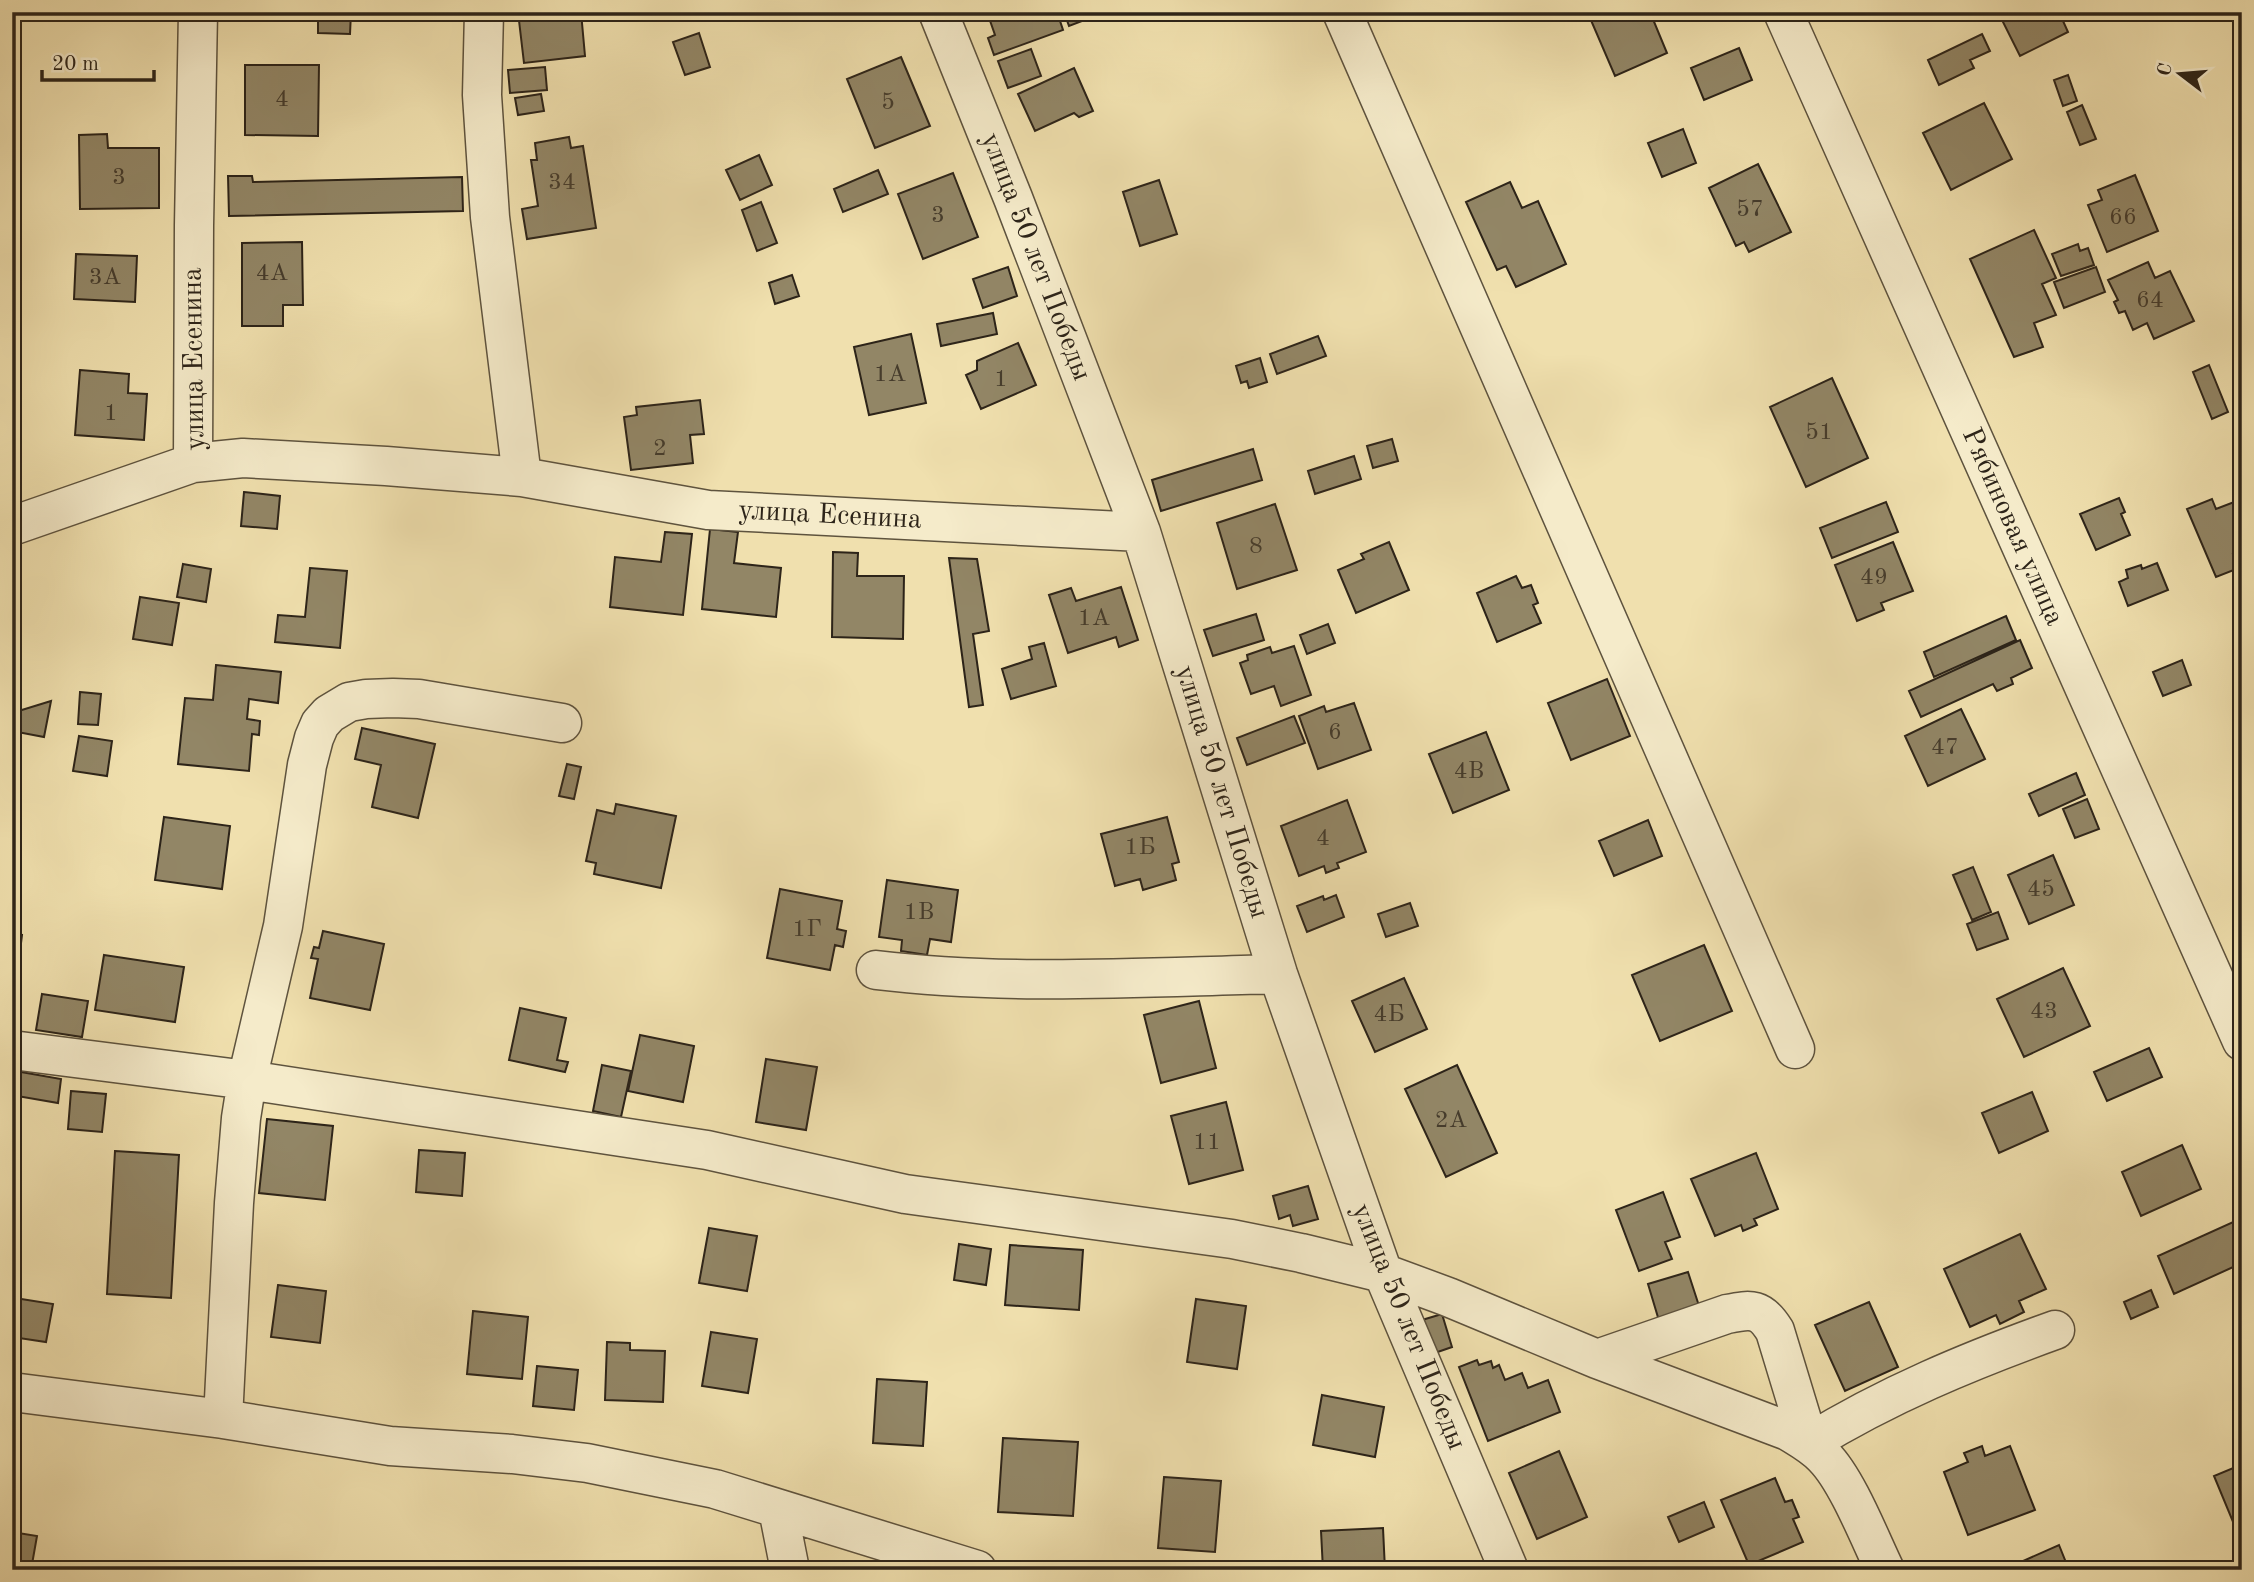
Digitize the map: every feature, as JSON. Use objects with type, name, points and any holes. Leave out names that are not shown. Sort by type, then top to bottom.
[{"type":"street","name":"улица Есенина","points":[[198,12],[194,225],[194,463],[243,458],[386,466],[522,477],[708,510],[1141,532]]},
{"type":"street","points":[[484,12],[482,95],[490,217],[522,477]]},
{"type":"street","name":"улица 50 лет Победы","points":[[938,12],[1013,198],[1141,532],[1278,974],[1382,1273],[1508,1570]]},
{"type":"street","points":[[1342,12],[1795,1049]]},
{"type":"street","name":"Рябиновая улица","points":[[1783,12],[2242,1041]]},
{"type":"street","points":[[12,526],[194,463]]},
{"type":"street","points":[[223,1419],[237,1156],[247,1080],[283,926],[307,765],[320,724],[328,714],[349,702],[366,699],[419,699],[562,723]]},
{"type":"street","points":[[876,970],[935,978],[999,979],[1278,974]]},
{"type":"street","points":[[12,1050],[247,1080],[708,1150],[905,1194],[1232,1239],[1382,1273],[1448,1297],[1597,1359],[1788,1431],[1809,1443],[1827,1459],[1846,1490],[1885,1570]]},
{"type":"street","points":[[1597,1359],[1727,1314],[1741,1311],[1761,1313],[1767,1317],[1775,1331],[1809,1443]]},
{"type":"street","points":[[1809,1443],[1912,1387],[1979,1357],[2055,1330]]},
{"type":"street","points":[[12,1392],[223,1419],[390,1446],[512,1454],[587,1463],[715,1489],[977,1570]]},
{"type":"street","points":[[778,1509],[790,1570]]},
{"type":"building","points":[[74,12],[177,12],[177,20],[74,21]]},
{"type":"building","points":[[318,12],[351,12],[350,34],[318,33]]},
{"type":"building","points":[[518,12],[581,12],[585,56],[524,63]]},
{"type":"building","points":[[987,12],[1057,12],[1063,30],[994,55],[988,38],[995,35]]},
{"type":"building","points":[[1064,12],[1097,12],[1098,15],[1069,26]]},
{"type":"building","points":[[1603,12],[1650,12],[1667,53],[1615,76],[1590,18]]},
{"type":"building","points":[[2059,12],[2068,32],[2020,56],[1999,14]]},
{"type":"building","points":[[699,33],[710,67],[685,75],[673,42]]},
{"type":"building","points":[[1982,34],[1990,51],[1970,60],[1974,68],[1939,85],[1928,60]]},
{"type":"building","points":[[1739,48],[1752,80],[1704,100],[1691,68]]},
{"type":"building","points":[[1031,49],[1041,76],[1008,88],[998,61]]},
{"type":"building","points":[[901,57],[930,126],[875,148],[847,79]]},
{"type":"building","points":[[245,65],[319,65],[318,136],[245,135]]},
{"type":"building","points":[[545,67],[547,90],[510,93],[508,70]]},
{"type":"building","points":[[1074,68],[1093,111],[1079,117],[1074,113],[1035,131],[1018,94]]},
{"type":"building","points":[[2068,75],[2077,101],[2063,106],[2054,80]]},
{"type":"building","points":[[541,94],[544,111],[518,115],[515,98]]},
{"type":"building","points":[[1984,103],[2012,159],[1951,190],[1923,133]]},
{"type":"building","points":[[2082,105],[2096,139],[2080,145],[2067,112]]},
{"type":"building","points":[[1683,129],[1696,163],[1662,177],[1648,143]]},
{"type":"building","points":[[107,134],[108,148],[159,148],[159,208],[80,209],[79,135]]},
{"type":"building","points":[[569,137],[571,148],[583,146],[596,228],[527,239],[522,209],[538,206],[531,160],[537,160],[535,143]]},
{"type":"building","points":[[759,155],[772,185],[740,200],[726,170]]},
{"type":"building","points":[[1758,164],[1791,232],[1749,252],[1744,242],[1736,246],[1709,188]]},
{"type":"building","points":[[878,170],[888,194],[843,212],[834,189]]},
{"type":"building","points":[[953,173],[978,237],[923,259],[898,194]]},
{"type":"building","points":[[2135,175],[2158,231],[2107,252],[2088,205],[2102,200],[2098,190]]},
{"type":"building","points":[[228,176],[252,176],[253,182],[462,177],[463,211],[229,216]]},
{"type":"building","points":[[1159,180],[1177,234],[1140,246],[1123,192]]},
{"type":"building","points":[[1510,182],[1522,208],[1538,201],[1566,264],[1516,287],[1506,266],[1497,270],[1466,202]]},
{"type":"building","points":[[761,202],[777,243],[757,251],[742,210]]},
{"type":"building","points":[[2034,230],[2056,278],[2042,284],[2056,315],[2034,323],[2043,347],[2014,357],[1970,259]]},
{"type":"building","points":[[302,242],[303,305],[283,305],[283,326],[242,326],[242,243]]},
{"type":"building","points":[[2078,244],[2080,251],[2088,248],[2094,265],[2061,276],[2052,254]]},
{"type":"building","points":[[76,254],[137,256],[135,302],[74,299]]},
{"type":"building","points":[[2148,262],[2155,278],[2170,271],[2194,321],[2154,339],[2147,323],[2133,330],[2125,311],[2119,313],[2114,302],[2118,300],[2108,280]]},
{"type":"building","points":[[1008,267],[1017,296],[983,308],[973,279]]},
{"type":"building","points":[[2096,267],[2105,292],[2064,308],[2054,282]]},
{"type":"building","points":[[792,275],[799,296],[775,304],[769,283]]},
{"type":"building","points":[[993,313],[997,334],[941,346],[937,324]]},
{"type":"building","points":[[911,334],[926,403],[869,415],[854,347]]},
{"type":"building","points":[[1318,336],[1326,356],[1277,374],[1270,354]]},
{"type":"building","points":[[1018,343],[1036,385],[981,409],[966,375],[977,370],[977,361]]},
{"type":"building","points":[[1260,358],[1267,382],[1249,388],[1247,381],[1241,383],[1236,366]]},
{"type":"building","points":[[2209,365],[2228,412],[2212,419],[2193,372]]},
{"type":"building","points":[[80,370],[129,374],[128,393],[147,394],[144,440],[75,435]]},
{"type":"building","points":[[1832,378],[1868,458],[1806,487],[1770,407]]},
{"type":"building","points":[[700,400],[704,434],[690,435],[693,463],[631,470],[624,417],[637,415],[636,407]]},
{"type":"building","points":[[1392,439],[1398,461],[1373,468],[1367,446]]},
{"type":"building","points":[[1253,449],[1262,480],[1161,511],[1152,480]]},
{"type":"building","points":[[1354,456],[1361,479],[1315,494],[1308,471]]},
{"type":"building","points":[[244,492],[280,496],[277,529],[241,526]]},
{"type":"building","points":[[2119,498],[2125,512],[2121,514],[2130,535],[2096,550],[2080,514]]},
{"type":"building","points":[[2212,499],[2216,509],[2242,499],[2242,550],[2233,554],[2239,568],[2216,577],[2187,509]]},
{"type":"building","points":[[1886,502],[1898,532],[1832,558],[1820,528]]},
{"type":"building","points":[[1275,504],[1297,570],[1237,589],[1217,523]]},
{"type":"building","points":[[710,529],[738,532],[734,563],[781,568],[776,617],[702,609]]},
{"type":"building","points":[[665,532],[692,534],[683,615],[610,607],[615,557],[661,562]]},
{"type":"building","points":[[1389,542],[1409,590],[1356,613],[1338,570],[1364,559],[1361,554]]},
{"type":"building","points":[[1893,542],[1913,591],[1881,603],[1884,610],[1857,621],[1835,565]]},
{"type":"building","points":[[833,552],[858,553],[857,576],[904,576],[903,639],[832,637]]},
{"type":"building","points":[[949,558],[977,559],[989,631],[973,634],[983,705],[969,707]]},
{"type":"building","points":[[2157,563],[2168,590],[2128,606],[2119,582],[2128,578],[2126,570],[2141,565],[2142,569]]},
{"type":"building","points":[[183,564],[211,569],[206,602],[177,597]]},
{"type":"building","points":[[310,568],[347,571],[340,648],[275,642],[278,615],[305,617]]},
{"type":"building","points":[[1516,576],[1522,588],[1531,585],[1538,603],[1533,605],[1541,623],[1497,642],[1477,593]]},
{"type":"building","points":[[1121,587],[1138,640],[1119,647],[1116,637],[1068,653],[1049,595],[1071,588],[1076,601]]},
{"type":"building","points":[[140,597],[179,603],[172,645],[133,639]]},
{"type":"building","points":[[1256,614],[1264,640],[1213,656],[1204,630]]},
{"type":"building","points":[[2006,616],[2016,640],[1934,677],[1924,652]]},
{"type":"building","points":[[1328,624],[1335,643],[1307,654],[1300,635]]},
{"type":"building","points":[[2020,640],[2032,668],[2011,678],[2013,684],[1997,691],[1993,684],[1921,717],[1909,691]]},
{"type":"building","points":[[1044,643],[1056,686],[1011,699],[1002,669],[1032,659],[1029,647]]},
{"type":"building","points":[[1294,646],[1311,695],[1281,706],[1274,686],[1251,694],[1240,663],[1248,660],[1247,655],[1270,647],[1272,653]]},
{"type":"building","points":[[2182,660],[2191,685],[2163,696],[2153,672]]},
{"type":"building","points":[[216,665],[281,672],[278,703],[249,699],[247,719],[260,721],[259,735],[252,734],[249,771],[178,764],[185,698],[213,700]]},
{"type":"building","points":[[1607,679],[1630,736],[1571,760],[1548,703]]},
{"type":"building","points":[[80,692],[101,694],[98,725],[78,724]]},
{"type":"building","points":[[51,701],[44,737],[12,731],[12,713]]},
{"type":"building","points":[[1354,703],[1371,750],[1318,769],[1299,716],[1324,706],[1326,712]]},
{"type":"building","points":[[1961,709],[1985,759],[1928,786],[1905,736]]},
{"type":"building","points":[[1294,716],[1305,743],[1247,765],[1237,738]]},
{"type":"building","points":[[362,728],[435,744],[418,818],[372,807],[381,765],[355,759]]},
{"type":"building","points":[[1486,732],[1509,790],[1453,813],[1429,754]]},
{"type":"building","points":[[79,736],[112,741],[107,776],[73,771]]},
{"type":"building","points":[[567,764],[581,767],[574,799],[559,796]]},
{"type":"building","points":[[2076,773],[2085,795],[2039,816],[2029,794]]},
{"type":"building","points":[[2087,799],[2099,829],[2075,838],[2063,809]]},
{"type":"building","points":[[1347,800],[1366,852],[1337,863],[1339,868],[1326,873],[1324,866],[1299,876],[1281,826]]},
{"type":"building","points":[[616,804],[676,816],[661,888],[594,874],[596,863],[586,861],[597,810],[614,814]]},
{"type":"building","points":[[164,817],[230,826],[222,889],[155,880]]},
{"type":"building","points":[[1167,817],[1179,862],[1172,864],[1176,880],[1143,890],[1140,879],[1115,886],[1101,834]]},
{"type":"building","points":[[1648,820],[1662,856],[1614,876],[1599,841]]},
{"type":"building","points":[[2053,855],[2074,905],[2029,924],[2008,875]]},
{"type":"building","points":[[1973,867],[1991,912],[1972,920],[1953,875]]},
{"type":"building","points":[[887,880],[958,890],[951,942],[930,939],[927,955],[901,951],[902,940],[879,937]]},
{"type":"building","points":[[780,889],[842,901],[837,929],[846,931],[843,947],[835,945],[830,970],[767,958]]},
{"type":"building","points":[[1336,895],[1344,917],[1307,932],[1297,906],[1323,896],[1324,900]]},
{"type":"building","points":[[1410,903],[1418,926],[1386,937],[1378,914]]},
{"type":"building","points":[[1998,912],[2008,939],[1977,950],[1967,924]]},
{"type":"building","points":[[323,931],[384,944],[370,1010],[310,998],[318,959],[311,958],[314,947],[319,948]]},
{"type":"building","points":[[12,934],[22,935],[14,1001],[12,1001]]},
{"type":"building","points":[[1704,945],[1732,1011],[1660,1041],[1632,975]]},
{"type":"building","points":[[104,955],[184,967],[175,1022],[95,1010]]},
{"type":"building","points":[[2063,968],[2090,1026],[2024,1057],[1997,999]]},
{"type":"building","points":[[1404,978],[1427,1029],[1375,1052],[1352,1001]]},
{"type":"building","points":[[42,994],[88,1001],[82,1037],[36,1030]]},
{"type":"building","points":[[1199,1001],[1216,1068],[1161,1083],[1144,1015]]},
{"type":"building","points":[[520,1008],[566,1018],[557,1060],[568,1062],[565,1072],[509,1060]]},
{"type":"building","points":[[640,1035],[694,1046],[683,1102],[628,1091]]},
{"type":"building","points":[[2149,1048],[2162,1077],[2107,1101],[2094,1072]]},
{"type":"building","points":[[766,1059],[817,1067],[806,1130],[756,1122]]},
{"type":"building","points":[[602,1065],[631,1071],[621,1117],[593,1111]]},
{"type":"building","points":[[1457,1065],[1497,1153],[1446,1177],[1405,1089]]},
{"type":"building","points":[[21,1072],[61,1079],[58,1103],[17,1096]]},
{"type":"building","points":[[71,1091],[106,1094],[102,1132],[68,1129]]},
{"type":"building","points":[[2032,1092],[2048,1131],[1999,1153],[1982,1113]]},
{"type":"building","points":[[1226,1102],[1243,1170],[1189,1184],[1171,1116]]},
{"type":"building","points":[[267,1119],[333,1126],[325,1200],[259,1193]]},
{"type":"building","points":[[2182,1145],[2201,1189],[2141,1216],[2122,1172]]},
{"type":"building","points":[[419,1150],[465,1153],[462,1196],[416,1192]]},
{"type":"building","points":[[115,1151],[179,1155],[171,1298],[107,1294]]},
{"type":"building","points":[[1756,1153],[1778,1209],[1754,1219],[1757,1225],[1743,1231],[1741,1225],[1715,1236],[1691,1179]]},
{"type":"building","points":[[1308,1186],[1318,1219],[1293,1226],[1290,1215],[1279,1219],[1273,1196]]},
{"type":"building","points":[[1663,1192],[1680,1237],[1665,1242],[1672,1259],[1639,1271],[1616,1210]]},
{"type":"building","points":[[2242,1218],[2242,1263],[2174,1294],[2158,1256]]},
{"type":"building","points":[[709,1228],[757,1236],[747,1291],[699,1283]]},
{"type":"building","points":[[2020,1234],[2046,1289],[2019,1301],[2024,1312],[2000,1324],[1996,1315],[1970,1327],[1944,1269]]},
{"type":"building","points":[[959,1244],[991,1249],[986,1285],[954,1280]]},
{"type":"building","points":[[1010,1245],[1083,1250],[1079,1310],[1005,1305]]},
{"type":"building","points":[[1688,1272],[1701,1312],[1660,1324],[1648,1284]]},
{"type":"building","points":[[278,1285],[326,1291],[320,1343],[271,1337]]},
{"type":"building","points":[[2151,1290],[2158,1307],[2131,1319],[2124,1302]]},
{"type":"building","points":[[15,1298],[53,1304],[46,1342],[12,1337]]},
{"type":"building","points":[[1196,1299],[1246,1306],[1237,1369],[1187,1362]]},
{"type":"building","points":[[1869,1302],[1898,1367],[1845,1391],[1815,1325]]},
{"type":"building","points":[[473,1311],[528,1317],[522,1379],[467,1374]]},
{"type":"building","points":[[1442,1314],[1452,1347],[1432,1354],[1422,1320]]},
{"type":"building","points":[[711,1332],[757,1339],[748,1393],[702,1386]]},
{"type":"building","points":[[607,1342],[630,1343],[630,1350],[665,1351],[663,1402],[605,1400]]},
{"type":"building","points":[[1477,1360],[1479,1365],[1491,1361],[1493,1368],[1499,1365],[1505,1380],[1522,1373],[1528,1388],[1548,1380],[1560,1412],[1488,1441],[1459,1367]]},
{"type":"building","points":[[537,1366],[578,1370],[574,1410],[533,1406]]},
{"type":"building","points":[[877,1379],[927,1382],[923,1446],[873,1443]]},
{"type":"building","points":[[1322,1395],[1384,1407],[1375,1457],[1313,1445]]},
{"type":"building","points":[[1003,1438],[1078,1442],[1073,1516],[998,1512]]},
{"type":"building","points":[[1982,1446],[1985,1456],[2010,1446],[2035,1510],[1968,1535],[1944,1472],[1968,1462],[1964,1453]]},
{"type":"building","points":[[1559,1451],[1587,1517],[1537,1539],[1509,1473]]},
{"type":"building","points":[[2238,1466],[2242,1475],[2242,1526],[2236,1529],[2214,1476]]},
{"type":"building","points":[[1164,1477],[1221,1481],[1215,1552],[1158,1548]]},
{"type":"building","points":[[1775,1478],[1785,1502],[1792,1500],[1799,1517],[1793,1519],[1803,1542],[1749,1565],[1721,1500]]},
{"type":"building","points":[[1704,1502],[1714,1527],[1679,1542],[1668,1517]]},
{"type":"building","points":[[1383,1528],[1385,1570],[1323,1570],[1321,1531]]},
{"type":"building","points":[[12,1532],[37,1536],[31,1570],[12,1570]]},
{"type":"building","points":[[2059,1545],[2069,1570],[2005,1569]]}]
